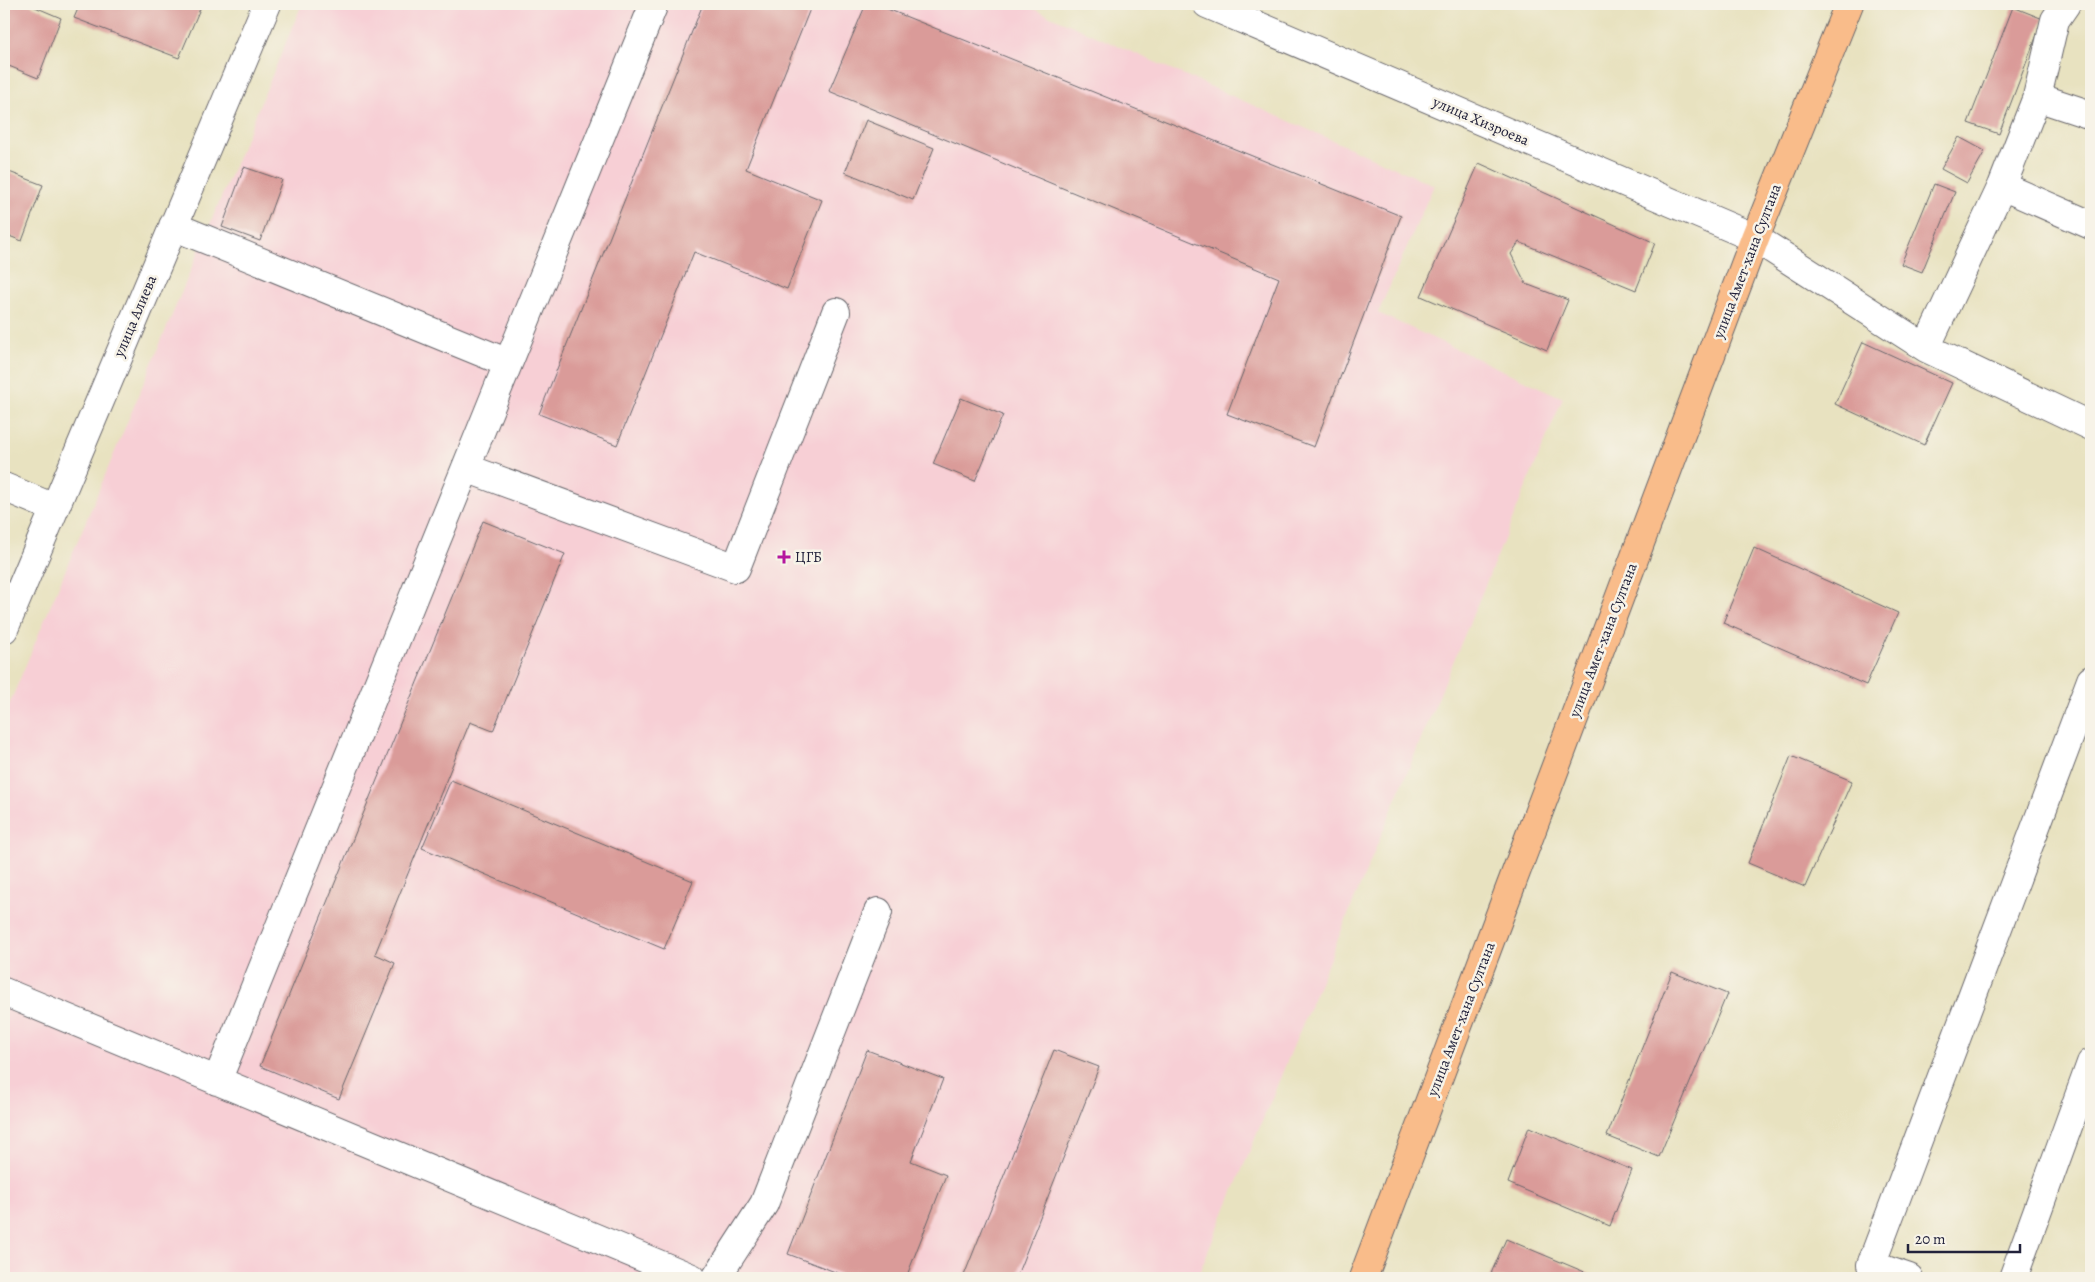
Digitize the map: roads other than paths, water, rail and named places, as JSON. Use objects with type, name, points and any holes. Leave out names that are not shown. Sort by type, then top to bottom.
[{"type":"main road","name":"улица Амет-хана Султана","points":[[1364,1278],[1754,238],[1849,4]]},
{"type":"street","name":"улица Алиева","points":[[4,629],[267,4]]},
{"type":"street","points":[[217,1081],[654,4]]},
{"type":"street","name":"улица Хизроева","points":[[1207,4],[1754,238],[1926,348],[2091,426]]},
{"type":"street","points":[[1926,348],[2002,186],[2037,97],[2055,20],[2066,4]]},
{"type":"street","points":[[2037,97],[2091,115]]},
{"type":"street","points":[[2002,186],[2091,225]]},
{"type":"street","points":[[173,226],[508,363]]},
{"type":"street","points":[[466,468],[736,568],[836,312]]},
{"type":"street","points":[[4,487],[54,508]]},
{"type":"street","points":[[1909,1278],[1871,1265],[2091,680]]},
{"type":"street","points":[[716,1278],[764,1204],[878,912]]},
{"type":"street","points":[[4,992],[692,1278]]},
{"type":"street","points":[[2013,1278],[2091,1063]]},
{"type":"place","name":"ЦГБ","points":[[784,557]]}]
